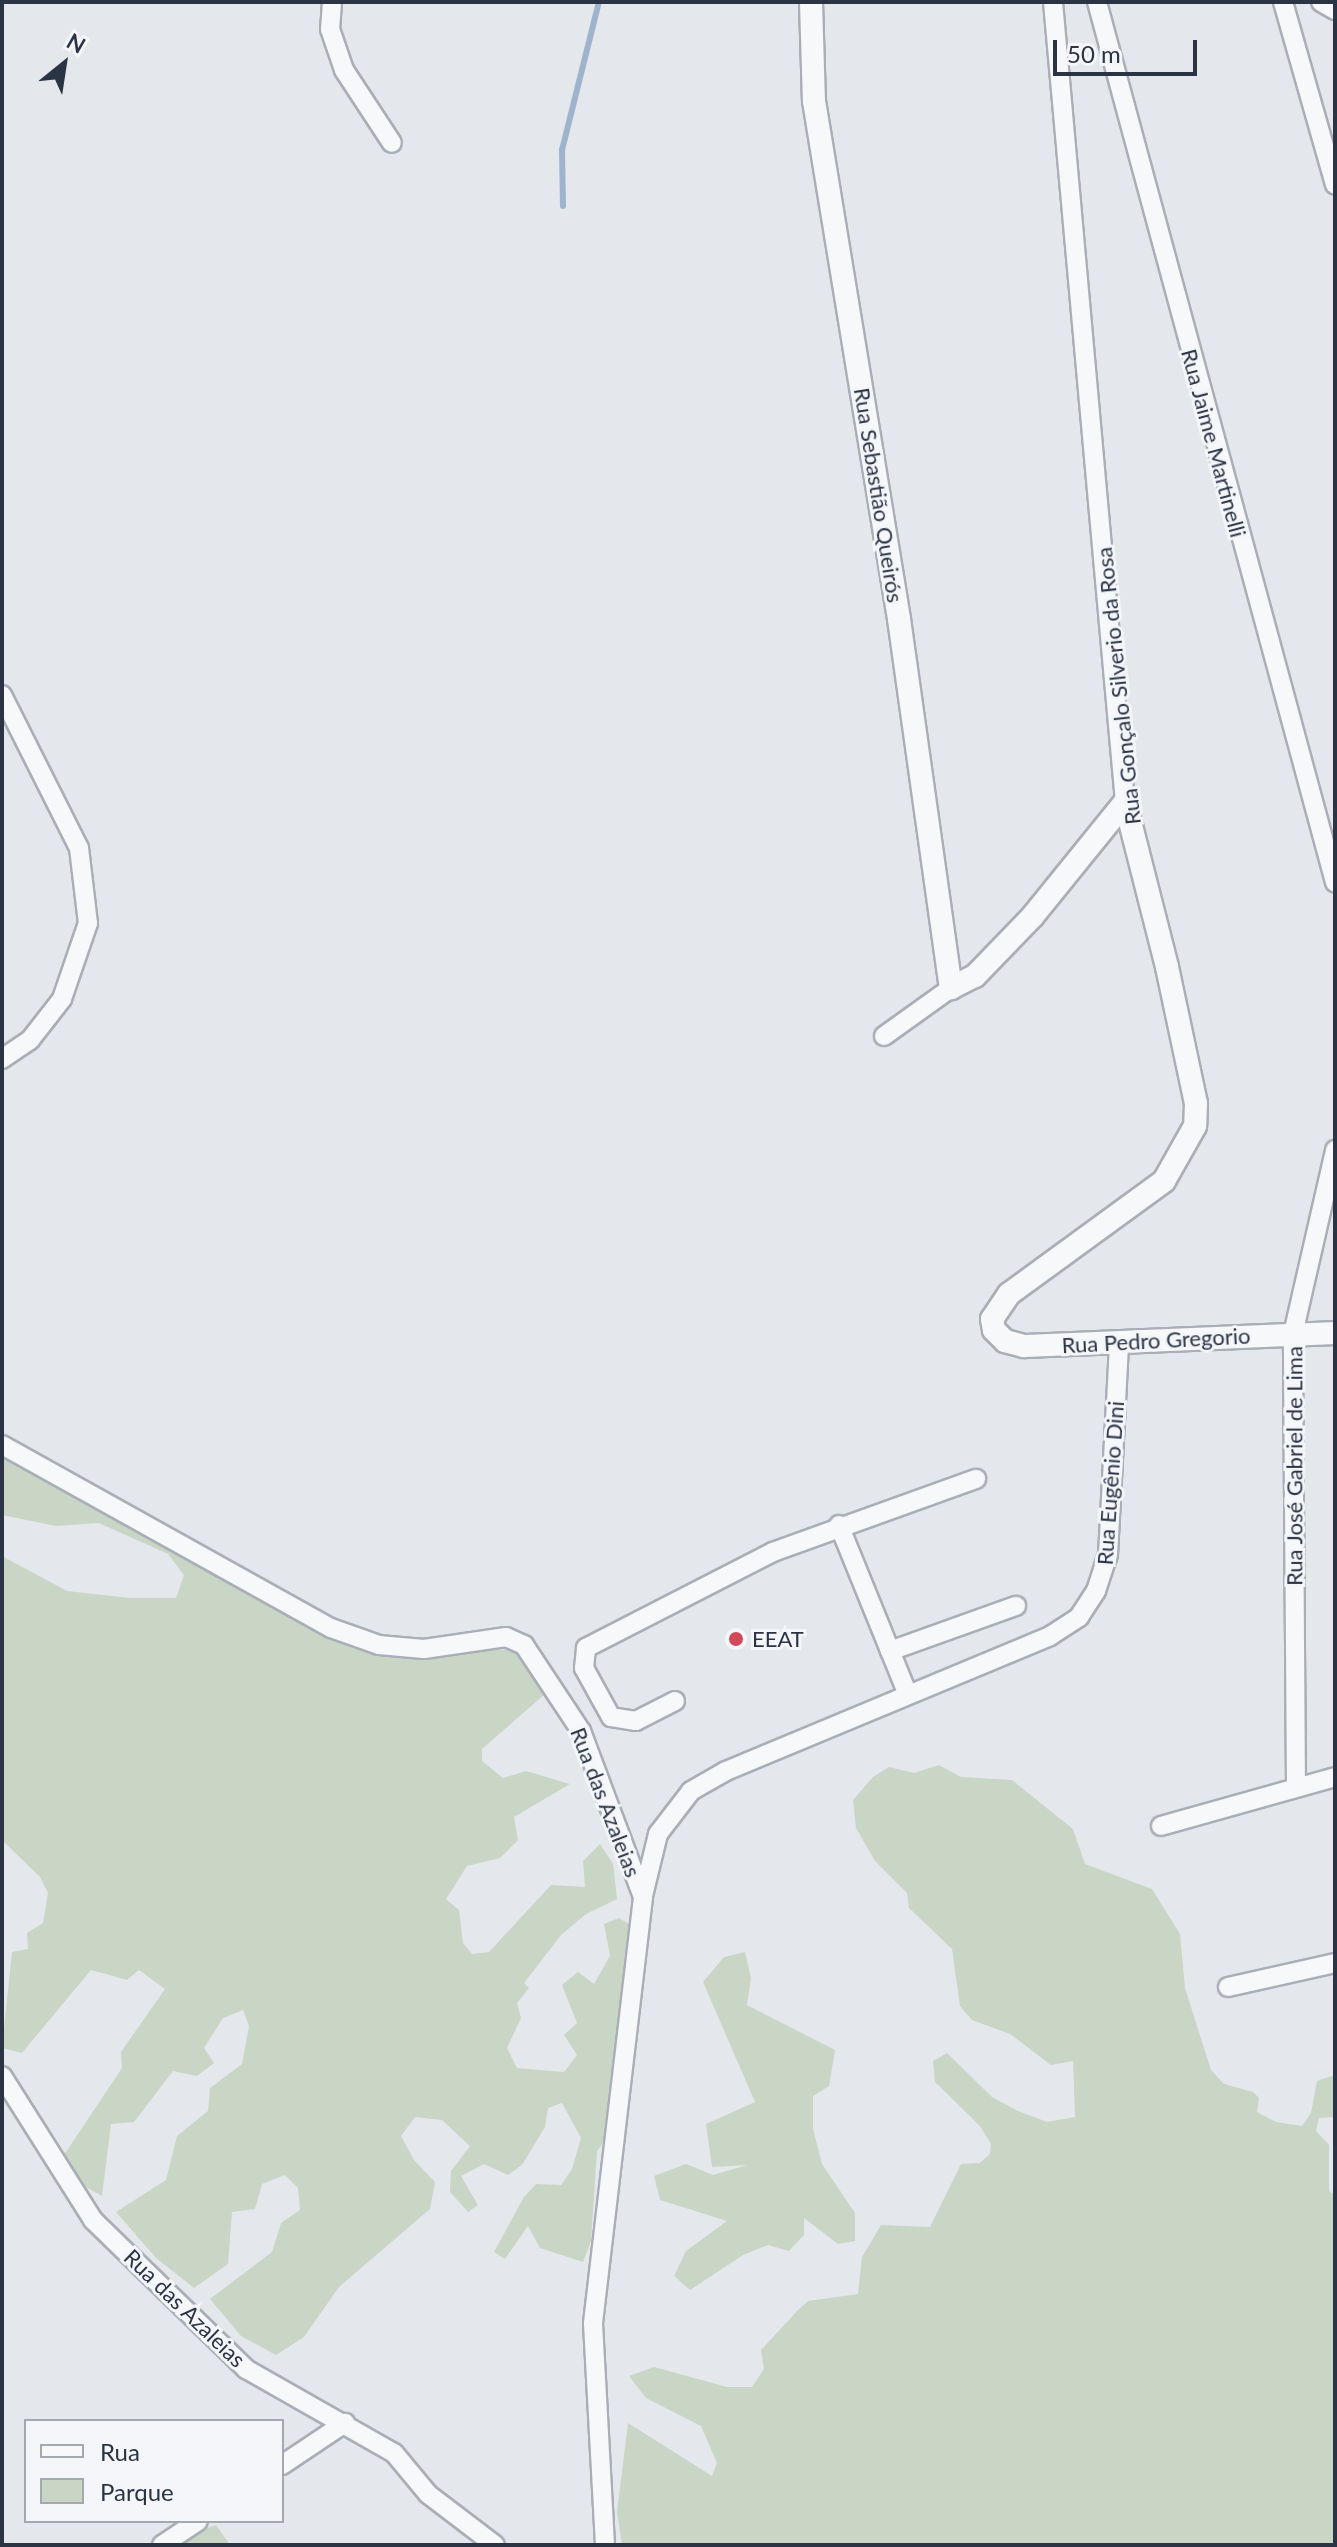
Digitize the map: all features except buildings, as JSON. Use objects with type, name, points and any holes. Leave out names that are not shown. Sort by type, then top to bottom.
[{"type":"street","points":[[332,2],[330,29],[344,70],[392,143]]},
{"type":"street","name":"Rua Sebastião Queirós","points":[[811,2],[814,101],[899,619],[951,988]]},
{"type":"street","name":"Rua Gonçalo Silverio da Rosa","points":[[992,1319],[1009,1294],[1164,1181],[1195,1126],[1196,1103],[1167,967],[1125,802],[1053,2]]},
{"type":"street","name":"Rua Jaime Martinelli","points":[[1097,2],[1335,882]]},
{"type":"street","points":[[1283,2],[1335,185]]},
{"type":"street","points":[[1321,2],[1335,10]]},
{"type":"street","points":[[2,695],[79,848],[88,923],[62,999],[30,1040],[2,1059]]},
{"type":"street","points":[[884,1036],[951,988],[975,976],[1032,917],[1125,802]]},
{"type":"street","name":"Rua José Gabriel de Lima","points":[[1296,1787],[1293,1334],[1335,1150]]},
{"type":"street","name":"Rua Pedro Gregorio","points":[[992,1319],[1005,1341],[1024,1346],[1335,1333]]},
{"type":"street","name":"Rua Eugênio Dini","points":[[908,1695],[1050,1636],[1079,1617],[1096,1591],[1108,1555],[1119,1342]]},
{"type":"street","name":"Rua das Azaleias","points":[[2,1445],[331,1628],[379,1645],[424,1649],[506,1637],[524,1645],[581,1731],[643,1896],[593,2323],[605,2545]]},
{"type":"street","points":[[675,1701],[636,1721],[611,1717],[584,1668],[586,1648],[773,1552],[839,1525],[976,1479]]},
{"type":"street","points":[[643,1896],[658,1834],[691,1791],[726,1771],[908,1695],[839,1525]]},
{"type":"street","points":[[890,1651],[1016,1606]]},
{"type":"street","points":[[1161,1826],[1335,1777]]},
{"type":"street","points":[[1228,1987],[1335,1963]]},
{"type":"street","name":"Rua das Azaleias","points":[[2,2076],[93,2220],[246,2369],[394,2453],[428,2494],[495,2545]]},
{"type":"street","points":[[284,2464],[345,2423]]},
{"type":"street","points":[[162,2545],[195,2523]]},
{"type":"green space","points":[[2,1458],[354,1648],[423,1658],[470,1649],[513,1650],[544,1681],[546,1693],[482,1749],[482,1761],[503,1778],[526,1771],[570,1784],[514,1817],[518,1840],[500,1858],[467,1866],[446,1899],[459,1910],[463,1943],[472,1954],[489,1952],[551,1885],[585,1887],[583,1861],[600,1844],[613,1864],[617,1899],[586,1914],[561,1935],[524,1983],[529,1988],[517,2003],[521,2018],[507,2048],[517,2068],[564,2072],[577,2055],[564,2035],[577,2023],[562,1985],[578,1972],[594,1984],[610,1956],[604,1924],[619,1918],[629,1924],[625,2001],[604,2142],[597,2151],[591,2241],[583,2262],[540,2248],[528,2226],[505,2259],[494,2252],[524,2197],[536,2184],[561,2185],[572,2169],[581,2138],[562,2103],[548,2108],[545,2127],[522,2165],[508,2175],[484,2164],[461,2176],[478,2205],[468,2212],[450,2192],[451,2171],[470,2146],[442,2120],[415,2117],[401,2136],[414,2160],[435,2182],[430,2209],[339,2287],[304,2337],[276,2355],[241,2336],[210,2299],[272,2252],[281,2223],[300,2210],[298,2188],[285,2175],[262,2184],[255,2209],[232,2212],[228,2264],[194,2288],[156,2258],[116,2212],[166,2180],[177,2136],[208,2111],[210,2088],[242,2064],[249,2026],[243,2010],[223,2018],[204,2048],[214,2063],[197,2076],[173,2071],[134,2122],[111,2124],[102,2196],[82,2185],[64,2155],[122,2068],[121,2052],[165,1989],[139,1970],[127,1980],[91,1970],[22,2053],[2,2048],[12,1952],[28,1949],[27,1933],[43,1923],[48,1893],[40,1877],[2,1840],[2,1556],[67,1591],[130,1598],[176,1598],[184,1575],[168,1554],[99,1523],[56,1526],[2,1515]]},
{"type":"green space","points":[[939,1765],[961,1777],[1012,1780],[1073,1829],[1085,1864],[1152,1889],[1180,1934],[1185,1988],[1211,2070],[1224,2084],[1253,2092],[1259,2098],[1257,2112],[1276,2122],[1302,2126],[1311,2113],[1317,2081],[1335,2075],[1335,2117],[1319,2118],[1316,2131],[1329,2145],[1329,2191],[1335,2195],[1335,2545],[622,2545],[617,2512],[628,2423],[712,2476],[717,2463],[701,2426],[646,2398],[629,2376],[654,2367],[727,2387],[752,2387],[764,2369],[761,2350],[808,2301],[858,2294],[862,2257],[881,2225],[930,2227],[961,2164],[980,2163],[990,2154],[991,2144],[980,2126],[935,2082],[933,2061],[947,2053],[992,2097],[1018,2111],[1047,2122],[1075,2117],[1073,2061],[1051,2065],[1010,2034],[972,2020],[960,2006],[952,1949],[909,1908],[907,1893],[875,1861],[856,1828],[853,1800],[873,1777],[889,1767],[914,1773]]},
{"type":"green space","points":[[745,1952],[751,1978],[747,2005],[835,2050],[829,2086],[813,2096],[813,2129],[822,2164],[855,2213],[855,2241],[838,2244],[804,2218],[804,2235],[789,2251],[768,2245],[743,2255],[690,2290],[674,2276],[686,2251],[727,2221],[660,2200],[654,2176],[686,2164],[713,2175],[747,2165],[712,2167],[706,2124],[755,2102],[703,1982],[724,1957]]},
{"type":"green space","points":[[216,2525],[230,2545],[179,2545],[197,2532]]},
{"type":"waterway","points":[[563,206],[562,150],[599,2]]},
{"type":"place","name":"EEAT","points":[[736,1639]]}]
